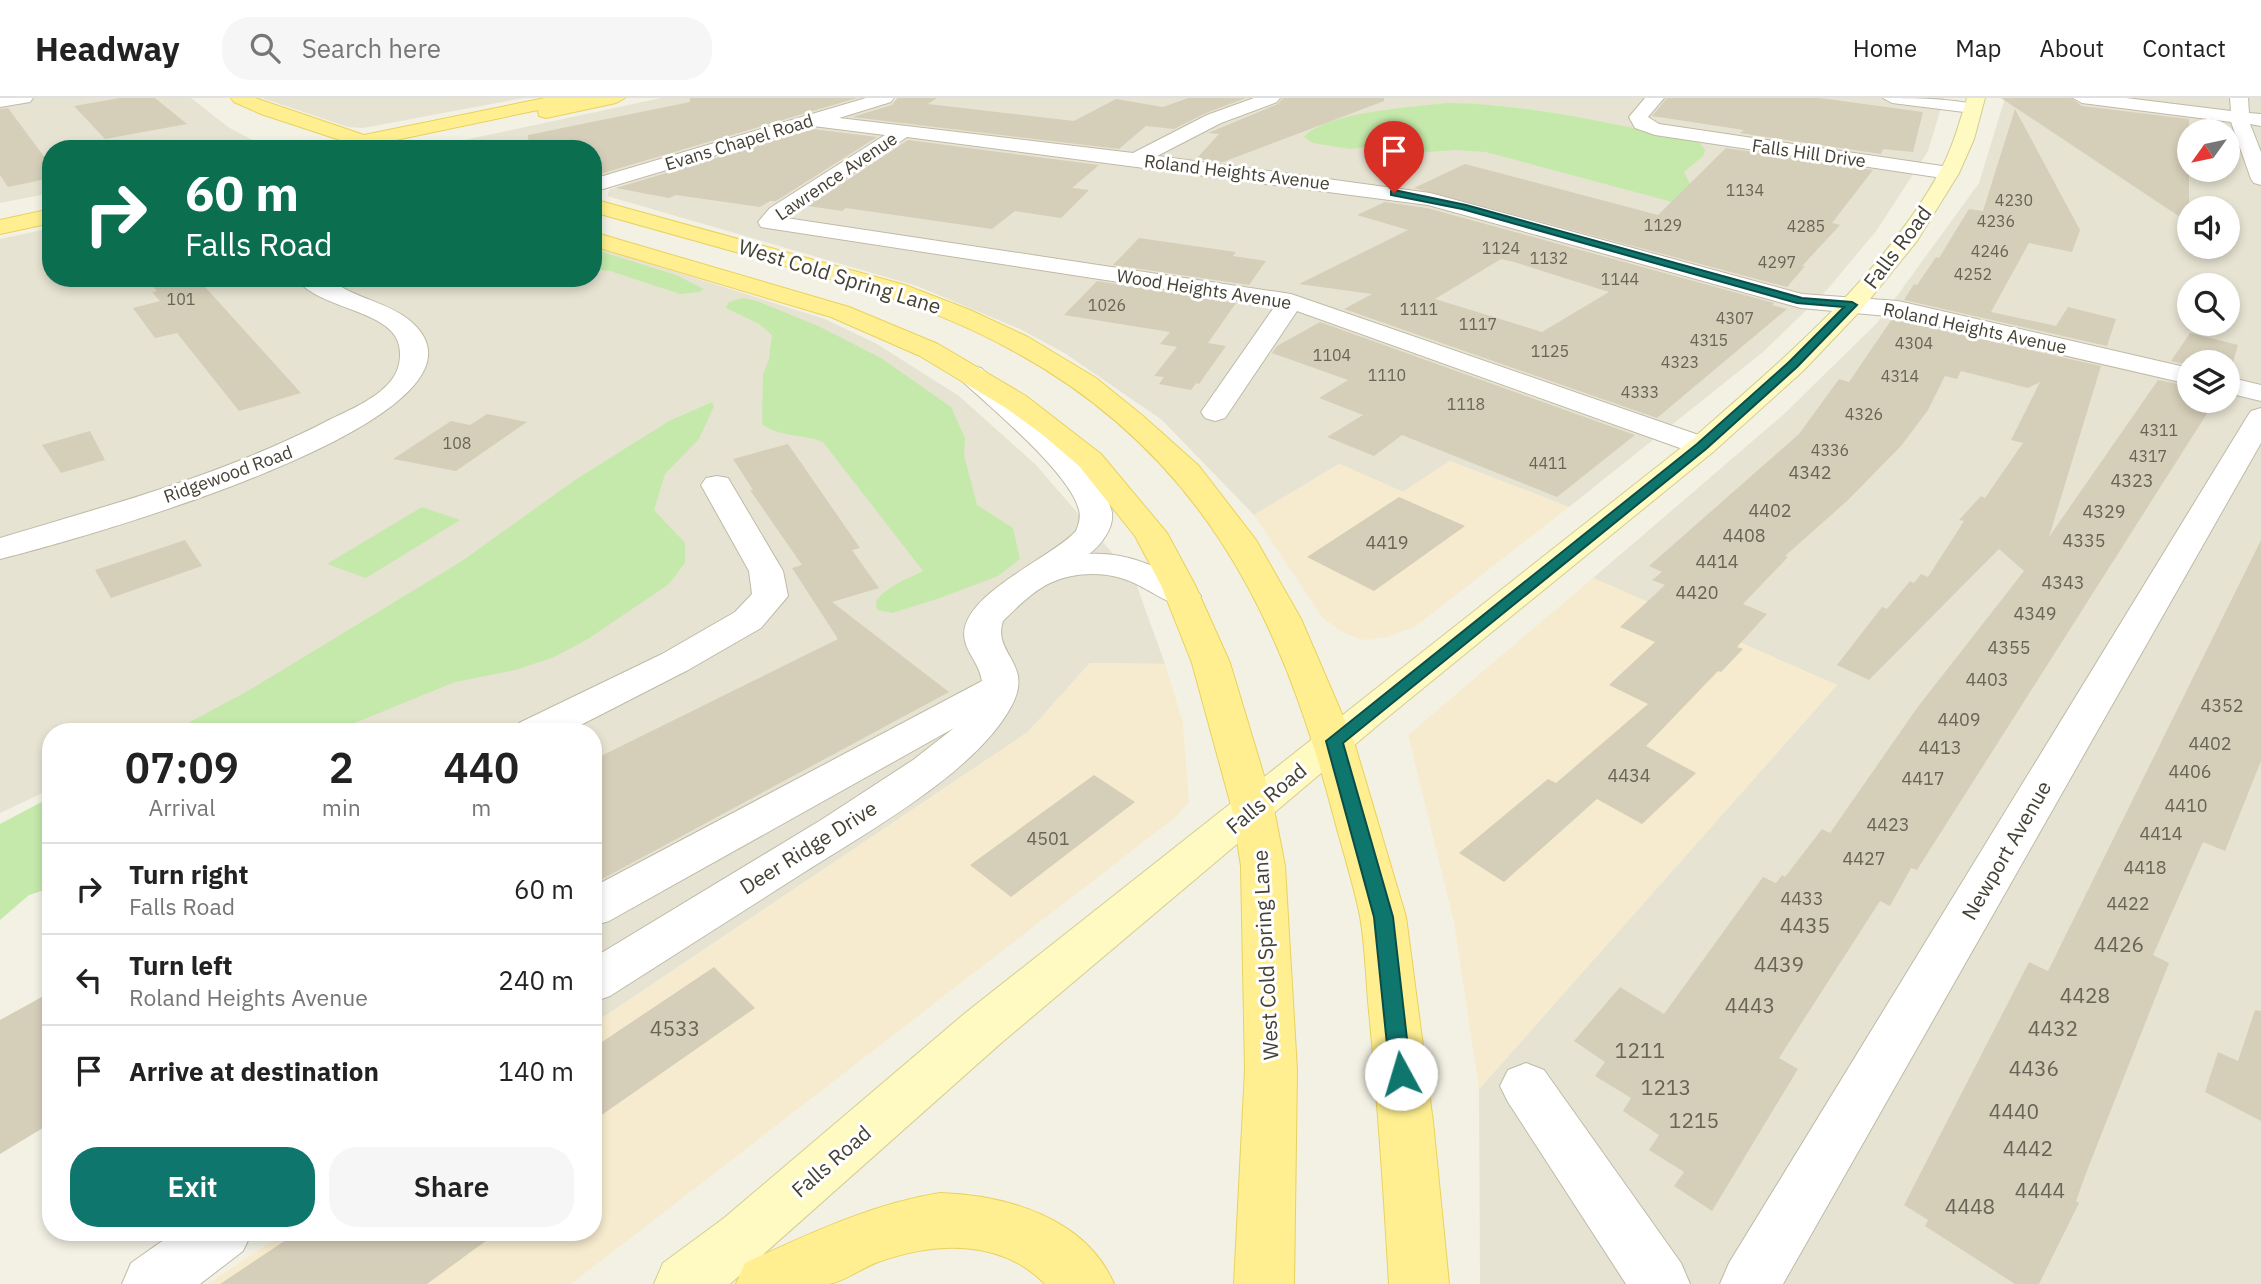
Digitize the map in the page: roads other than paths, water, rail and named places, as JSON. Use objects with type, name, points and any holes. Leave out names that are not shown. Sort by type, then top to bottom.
[{"type":"main road","points":[[402,140],[572,98]]},
{"type":"main road","points":[[408,140],[616,98]]},
{"type":"main road","points":[[233,102],[267,110],[360,140]]},
{"type":"main road","points":[[233,102],[254,125]]},
{"type":"main road","name":"Falls Road","points":[[684,1284],[744,1237],[982,1029],[1334,741],[1702,446],[1793,365],[1852,305],[1906,241],[1949,173],[1964,139],[1974,103]]},
{"type":"main road","points":[[0,215],[42,206]]},
{"type":"main road","name":"West Cold Spring Lane","points":[[602,207],[809,263],[917,297],[1019,343],[1086,384],[1133,422],[1188,473],[1239,540],[1283,620],[1334,741],[1383,917],[1406,1122],[1419,1284]]},
{"type":"main road","points":[[0,227],[42,218]]},
{"type":"main road","name":"West Cold Spring Lane","points":[[602,243],[840,312],[919,345],[1016,402],[1090,460],[1150,533],[1182,596],[1211,663],[1253,809],[1263,866],[1271,1070],[1264,1284]]},
{"type":"main road","points":[[766,1284],[890,1228],[930,1219],[972,1220],[1009,1229],[1051,1250],[1084,1284]]},
{"type":"street","points":[[0,102],[24,98]]},
{"type":"street","name":"Evans Chapel Road","points":[[602,183],[885,98]]},
{"type":"street","points":[[1136,159],[1205,123],[1271,98]]},
{"type":"street","name":"Falls Hill Drive","points":[[1655,98],[1638,117],[1639,121],[1655,129],[1949,173]]},
{"type":"street","points":[[1892,98],[1974,103]]},
{"type":"street","points":[[2082,98],[2261,120]]},
{"type":"street","points":[[2239,98],[2240,118],[2261,178]]},
{"type":"street","name":"Roland Heights Avenue","points":[[811,120],[1136,159],[1430,199],[1801,301],[1898,309],[2177,373]]},
{"type":"street","name":"Lawrence Avenue","points":[[769,222],[903,131]]},
{"type":"street","name":"Wood Heights Avenue","points":[[769,222],[1291,301],[1702,446]]},
{"type":"street","name":"Ridgewood Road","points":[[0,549],[245,471],[303,447],[351,421],[402,385],[413,361],[413,344],[405,332],[387,317],[324,287]]},
{"type":"street","points":[[1215,412],[1291,301]]},
{"type":"street","points":[[602,903],[824,780],[1000,687],[1000,671],[983,642],[983,626],[992,610],[1083,542],[1096,523],[1095,508],[1087,492],[1062,463],[969,373]]},
{"type":"street","points":[[2240,388],[2261,393]]},
{"type":"street","name":"Newport Avenue","points":[[1750,1284],[2261,417]]},
{"type":"street","points":[[551,723],[675,662],[748,620],[770,596],[766,571],[717,485]]},
{"type":"street","points":[[1035,577],[1072,566],[1112,564],[1146,573],[1182,596]]},
{"type":"street","name":"Deer Ridge Drive","points":[[602,976],[836,831],[928,770],[966,740],[994,703],[1000,687]]},
{"type":"street","points":[[1525,1086],[1660,1284]]},
{"type":"street","points":[[152,1284],[211,1241]]}]
